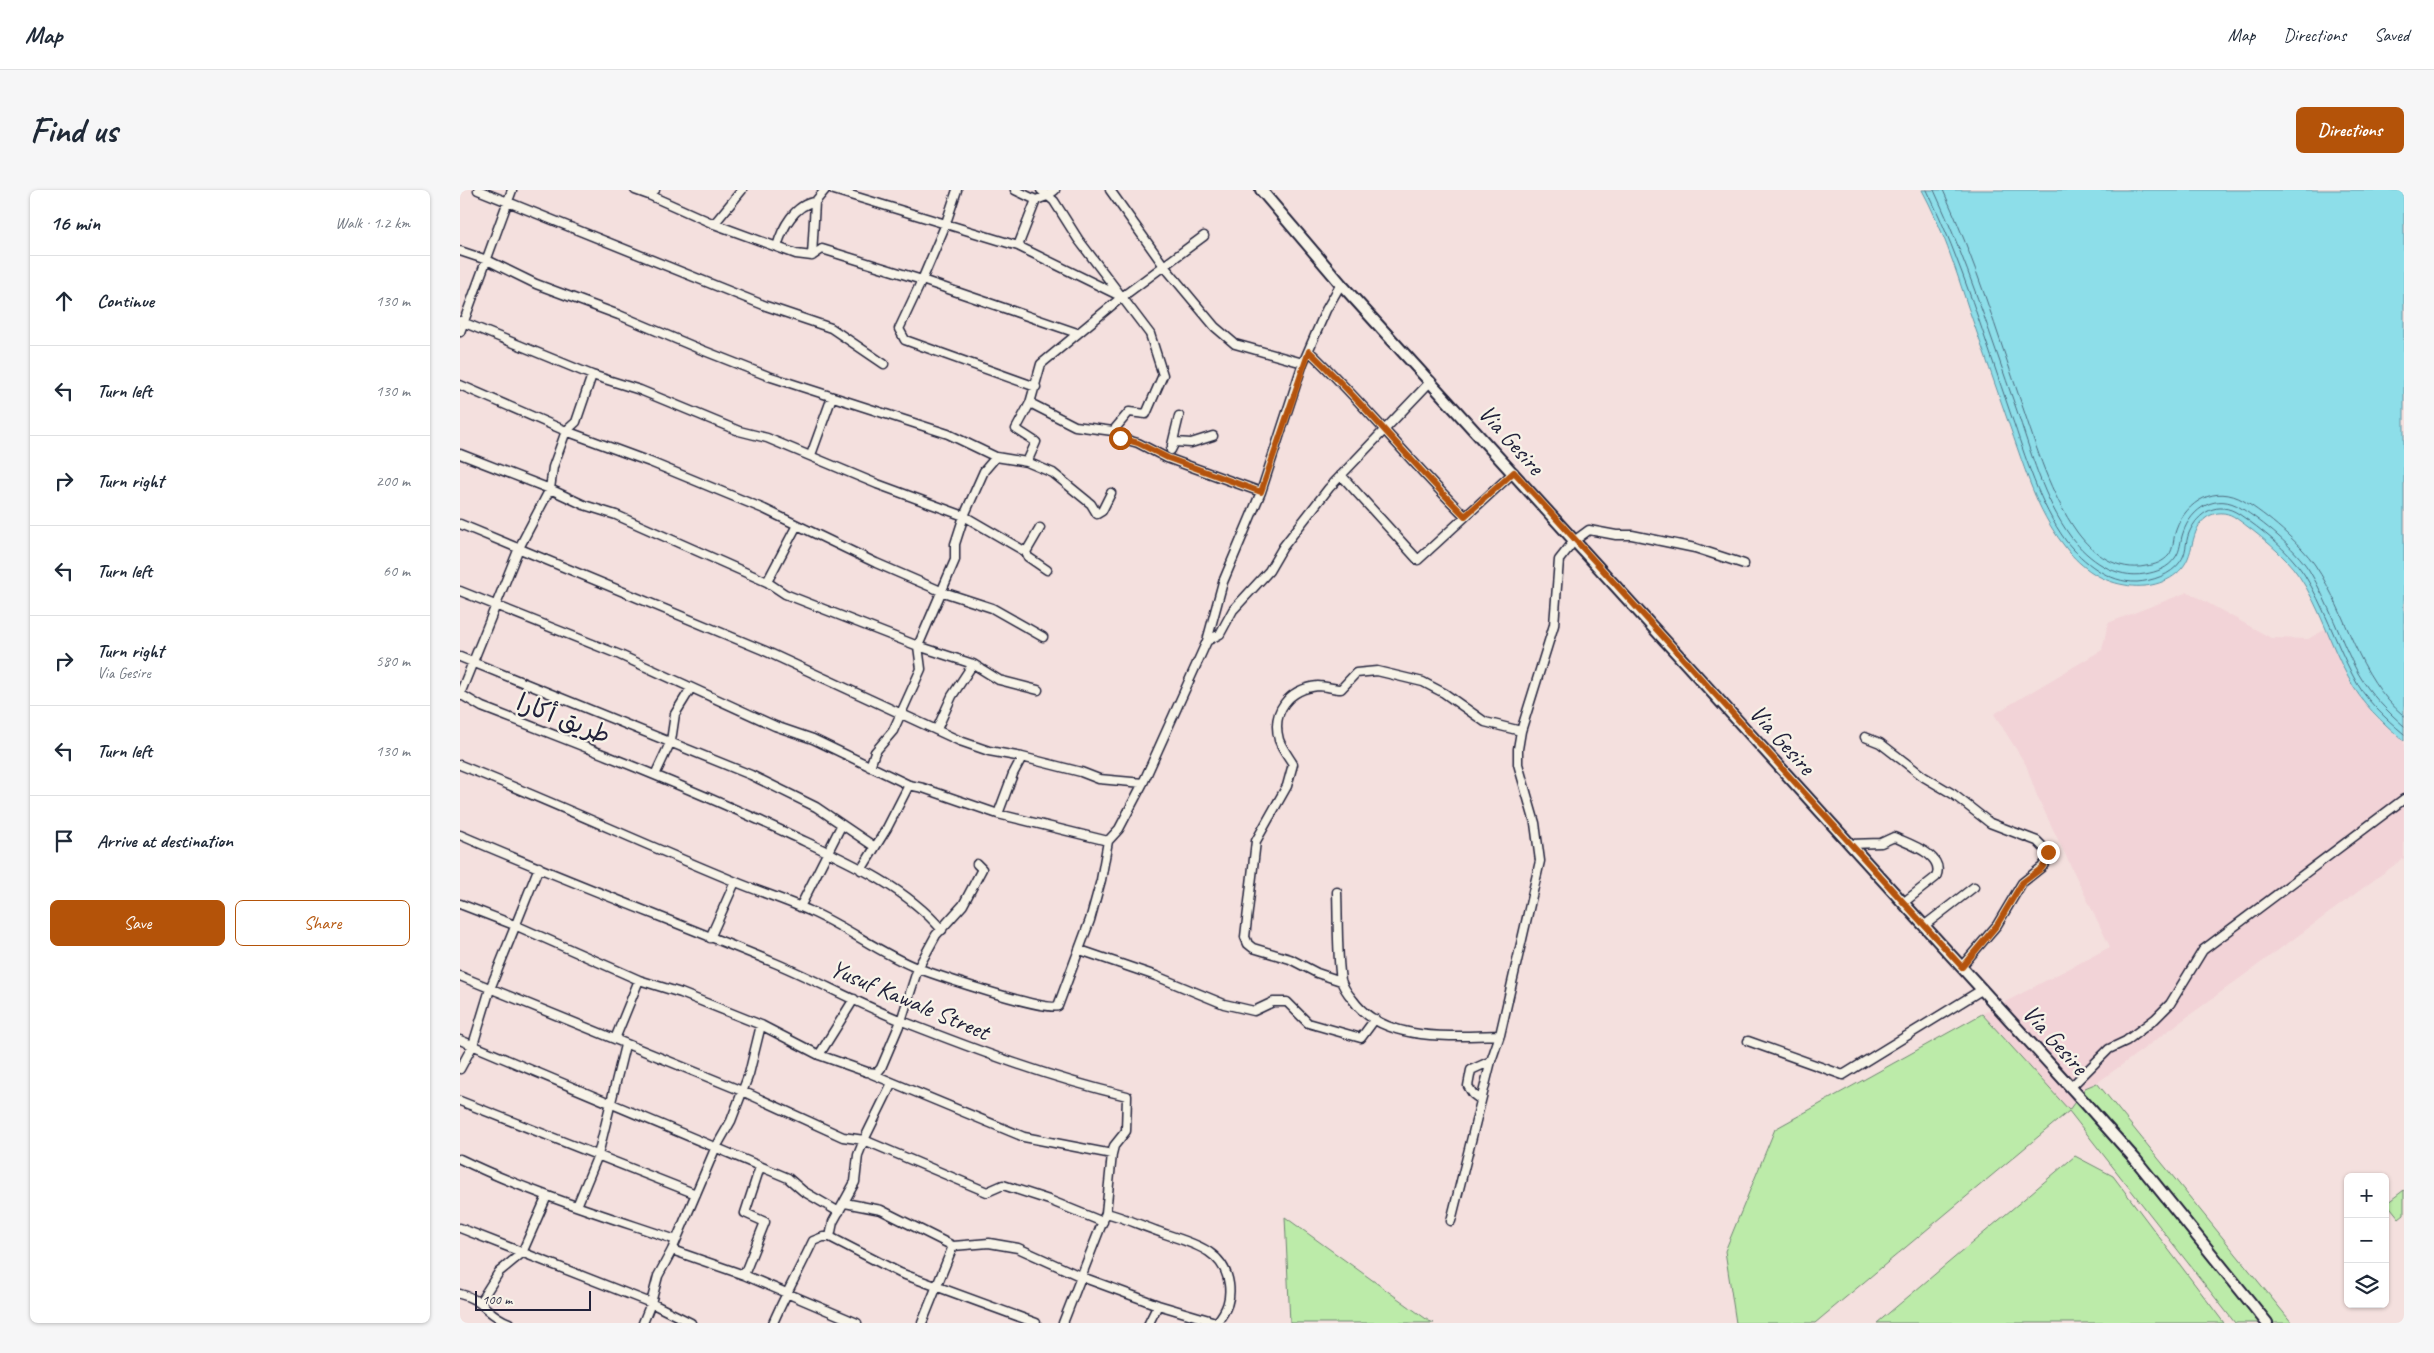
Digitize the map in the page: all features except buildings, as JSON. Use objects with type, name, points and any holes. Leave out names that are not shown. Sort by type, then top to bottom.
[{"type":"main road","name":"Via Gesire","points":[[1261,190],[1341,284],[1514,472],[1574,541],[2071,1087],[2134,1160],[2267,1323]]},
{"type":"street","points":[[478,190],[766,306],[832,328],[884,364]]},
{"type":"street","points":[[460,332],[462,321],[487,260],[512,190]]},
{"type":"street","points":[[635,190],[652,193],[714,224],[796,254],[812,256],[822,249],[922,280],[1077,333]]},
{"type":"street","points":[[714,224],[742,190]]},
{"type":"street","points":[[812,256],[816,202],[825,190]]},
{"type":"street","points":[[834,190],[945,226],[1018,246],[1122,297]]},
{"type":"street","points":[[956,190],[945,226],[899,329],[905,340],[1036,387]]},
{"type":"street","points":[[1015,190],[1036,200]]},
{"type":"street","points":[[1018,246],[1036,200],[1044,193],[1055,190]]},
{"type":"street","points":[[1110,190],[1164,266],[1215,327],[1235,344],[1304,363]]},
{"type":"street","points":[[1044,193],[1054,201],[1066,217],[1078,239],[1150,334],[1163,374],[1146,414],[1129,412],[1113,431]]},
{"type":"street","points":[[777,247],[781,234],[796,212],[806,203],[816,202]]},
{"type":"street","points":[[1026,462],[1036,442],[1016,429],[1036,387],[1040,364],[1122,297],[1204,236]]},
{"type":"street","points":[[460,251],[487,260],[536,284],[619,315],[702,350],[832,397],[948,434],[996,457],[1026,462],[1053,474],[1091,504],[1097,514],[1102,511],[1111,493]]},
{"type":"street","points":[[460,764],[576,812],[735,882],[800,907],[867,940],[889,956],[918,968],[1016,999],[1054,1008],[1058,1006],[1080,950],[1101,880],[1108,841],[1119,829],[1144,783],[1207,641],[1223,582],[1261,492],[1304,363],[1326,310],[1341,284]]},
{"type":"street","points":[[462,321],[592,375],[640,390],[739,431],[767,438],[878,484],[964,516],[1026,552],[1028,557],[1047,570]]},
{"type":"street","points":[[1309,351],[1362,403],[1384,430],[1465,516]]},
{"type":"street","points":[[460,694],[519,548],[550,489],[553,467],[566,431],[576,422],[592,375]]},
{"type":"street","points":[[1207,641],[1220,634],[1234,610],[1269,571],[1283,547],[1341,475],[1431,382]]},
{"type":"street","points":[[460,385],[566,431],[678,473],[798,525],[876,563],[943,592],[992,608],[1043,637]]},
{"type":"street","points":[[811,455],[832,397]]},
{"type":"street","points":[[1030,403],[1075,426],[1113,431],[1120,438],[1138,443],[1168,458],[1261,492]]},
{"type":"street","points":[[1171,450],[1179,416]]},
{"type":"street","points":[[1168,458],[1175,442],[1191,443],[1213,436]]},
{"type":"street","points":[[460,454],[550,489],[584,505],[616,515],[766,582],[785,594],[918,646],[973,664],[999,680],[1038,690]]},
{"type":"street","points":[[870,767],[875,752],[892,730],[921,669],[918,646],[943,592],[955,560],[955,544],[964,516],[984,471],[996,457]]},
{"type":"street","points":[[1341,475],[1418,560],[1514,472]]},
{"type":"street","points":[[460,524],[763,650],[960,741],[988,751],[1022,756],[1099,779],[1144,783]]},
{"type":"street","points":[[766,582],[798,525]]},
{"type":"street","points":[[1026,552],[1040,528]]},
{"type":"street","points":[[1451,1221],[1491,1061],[1500,1035],[1540,861],[1535,822],[1518,764],[1521,731],[1554,625],[1559,560],[1574,541],[1589,530],[1616,535],[1632,535],[1695,548],[1744,564]]},
{"type":"street","points":[[460,592],[620,655],[788,732],[813,739],[909,785],[998,814],[1108,841]]},
{"type":"street","points":[[460,656],[672,741],[783,790],[816,808],[875,847]]},
{"type":"street","points":[[937,729],[952,696],[973,664]]},
{"type":"street","points":[[1342,981],[1316,973],[1290,959],[1253,948],[1248,944],[1245,937],[1256,841],[1287,786],[1293,764],[1279,740],[1277,723],[1279,711],[1285,700],[1298,691],[1319,686],[1341,689],[1356,673],[1377,671],[1423,682],[1484,722],[1521,731]]},
{"type":"street","points":[[655,775],[672,741],[676,714],[691,688]]},
{"type":"street","name":"طريق أكارا","points":[[460,694],[482,707],[740,810],[828,852],[902,894],[933,919],[942,930]]},
{"type":"street","points":[[1865,737],[1880,743],[1990,823],[2037,841],[2048,852],[2047,860],[2042,868],[2022,883],[1997,925],[1962,967]]},
{"type":"street","points":[[998,814],[1022,756]]},
{"type":"street","points":[[861,870],[909,785]]},
{"type":"street","points":[[2071,1087],[2109,1049],[2126,1041],[2155,1019],[2170,1004],[2202,950],[2404,799]]},
{"type":"street","points":[[800,907],[841,826]]},
{"type":"street","name":"Yusuf Kawale Street","points":[[460,835],[775,963],[901,1021],[1025,1068],[1076,1084],[1128,1096],[1126,1131],[1114,1146],[1112,1154],[1106,1213],[1063,1323]]},
{"type":"street","points":[[1850,844],[1881,842],[1894,836],[1933,858],[1937,864],[1938,871],[1936,876],[1903,903]]},
{"type":"street","points":[[867,1072],[877,1073],[881,1068],[901,1021],[918,968],[936,935],[963,905],[975,884],[982,869],[977,864]]},
{"type":"street","points":[[460,1068],[473,1045],[490,990],[539,867]]},
{"type":"street","points":[[710,938],[735,882]]},
{"type":"street","points":[[1925,925],[1974,887]]},
{"type":"street","points":[[1337,892],[1342,981],[1356,1006],[1375,1019],[1395,1029],[1442,1037],[1500,1035]]},
{"type":"street","points":[[460,904],[517,926],[639,980],[681,993],[761,1025],[819,1055],[867,1072],[1024,1137],[1112,1154]]},
{"type":"street","points":[[1080,950],[1156,976],[1224,1004],[1254,1011],[1273,1002],[1287,1002],[1308,1023],[1361,1038],[1375,1019]]},
{"type":"street","points":[[460,976],[490,990],[742,1091],[843,1137],[864,1140],[988,1192],[1003,1185],[1049,1200],[1103,1222]]},
{"type":"street","points":[[615,1039],[639,980]]},
{"type":"street","points":[[1748,1041],[1843,1075],[1983,989]]},
{"type":"street","points":[[819,1055],[854,999]]},
{"type":"street","points":[[643,1323],[651,1303],[658,1276],[672,1250],[715,1149],[731,1120],[749,1074],[750,1062],[761,1025]]},
{"type":"street","points":[[460,1040],[612,1103],[715,1149],[788,1178],[803,1191],[839,1212]]},
{"type":"street","points":[[577,1206],[598,1154],[625,1044]]},
{"type":"street","points":[[1481,1100],[1473,1094],[1468,1086],[1471,1070],[1491,1061]]},
{"type":"street","points":[[830,1237],[833,1222],[855,1182],[858,1155],[864,1140],[892,1083]]},
{"type":"street","points":[[460,1101],[696,1194]]},
{"type":"street","points":[[460,1158],[504,1180],[676,1240]]},
{"type":"street","points":[[744,1274],[765,1222],[745,1213],[760,1167]]},
{"type":"street","points":[[480,1302],[499,1272],[522,1253],[547,1196]]},
{"type":"street","points":[[845,1202],[881,1210],[953,1246],[989,1243],[1018,1248],[1082,1277],[1158,1305],[1218,1323],[1225,1312],[1229,1300],[1228,1275],[1222,1263],[1210,1252],[1189,1241],[1106,1213]]},
{"type":"street","points":[[460,1228],[651,1303],[691,1323]]},
{"type":"street","points":[[773,1323],[787,1292],[802,1269],[813,1242],[823,1237],[830,1237],[900,1272],[1036,1323]]},
{"type":"street","points":[[922,1323],[953,1246]]},
{"type":"street","points":[[672,1250],[744,1274],[857,1323]]},
{"type":"street","points":[[460,1294],[480,1302],[493,1320],[509,1323]]},
{"type":"street","points":[[1149,1323],[1158,1305]]},
{"type":"shaded area","points":[[2188,592],[2271,638],[2308,639],[2326,629],[2347,677],[2359,695],[2376,717],[2404,741],[2404,858],[2097,1083],[2085,1088],[2069,1111],[1982,1014],[2110,947],[2037,796],[2026,765],[1994,714],[2102,650],[2108,623]]},
{"type":"green space","points":[[1982,1014],[2069,1110],[2085,1088],[2097,1083],[2292,1323],[2235,1323],[2069,1111],[1815,1323],[1736,1323],[1725,1251],[1775,1129]]},
{"type":"green space","points":[[2075,1156],[2113,1176],[2224,1323],[1877,1323]]},
{"type":"green space","points":[[2404,1190],[2404,1214],[2399,1218],[2389,1206],[2389,1201]]},
{"type":"green space","points":[[1285,1217],[1429,1321],[1434,1323],[1290,1323]]},
{"type":"water","points":[[1922,190],[2404,190],[2404,741],[2373,712],[2353,686],[2313,600],[2293,568],[2270,545],[2233,516],[2218,513],[2204,519],[2199,525],[2186,562],[2182,568],[2170,578],[2156,584],[2132,586],[2115,583],[2098,576],[2075,559],[2046,518],[2032,489],[1948,247]]},
{"type":"route","points":[[1120,438],[1138,443],[1168,458],[1261,492],[1309,351],[1362,403],[1402,451],[1465,516],[1514,472],[1574,541],[1962,967],[2004,916],[2013,894],[2022,883],[2042,868],[2047,860],[2048,852]]}]
